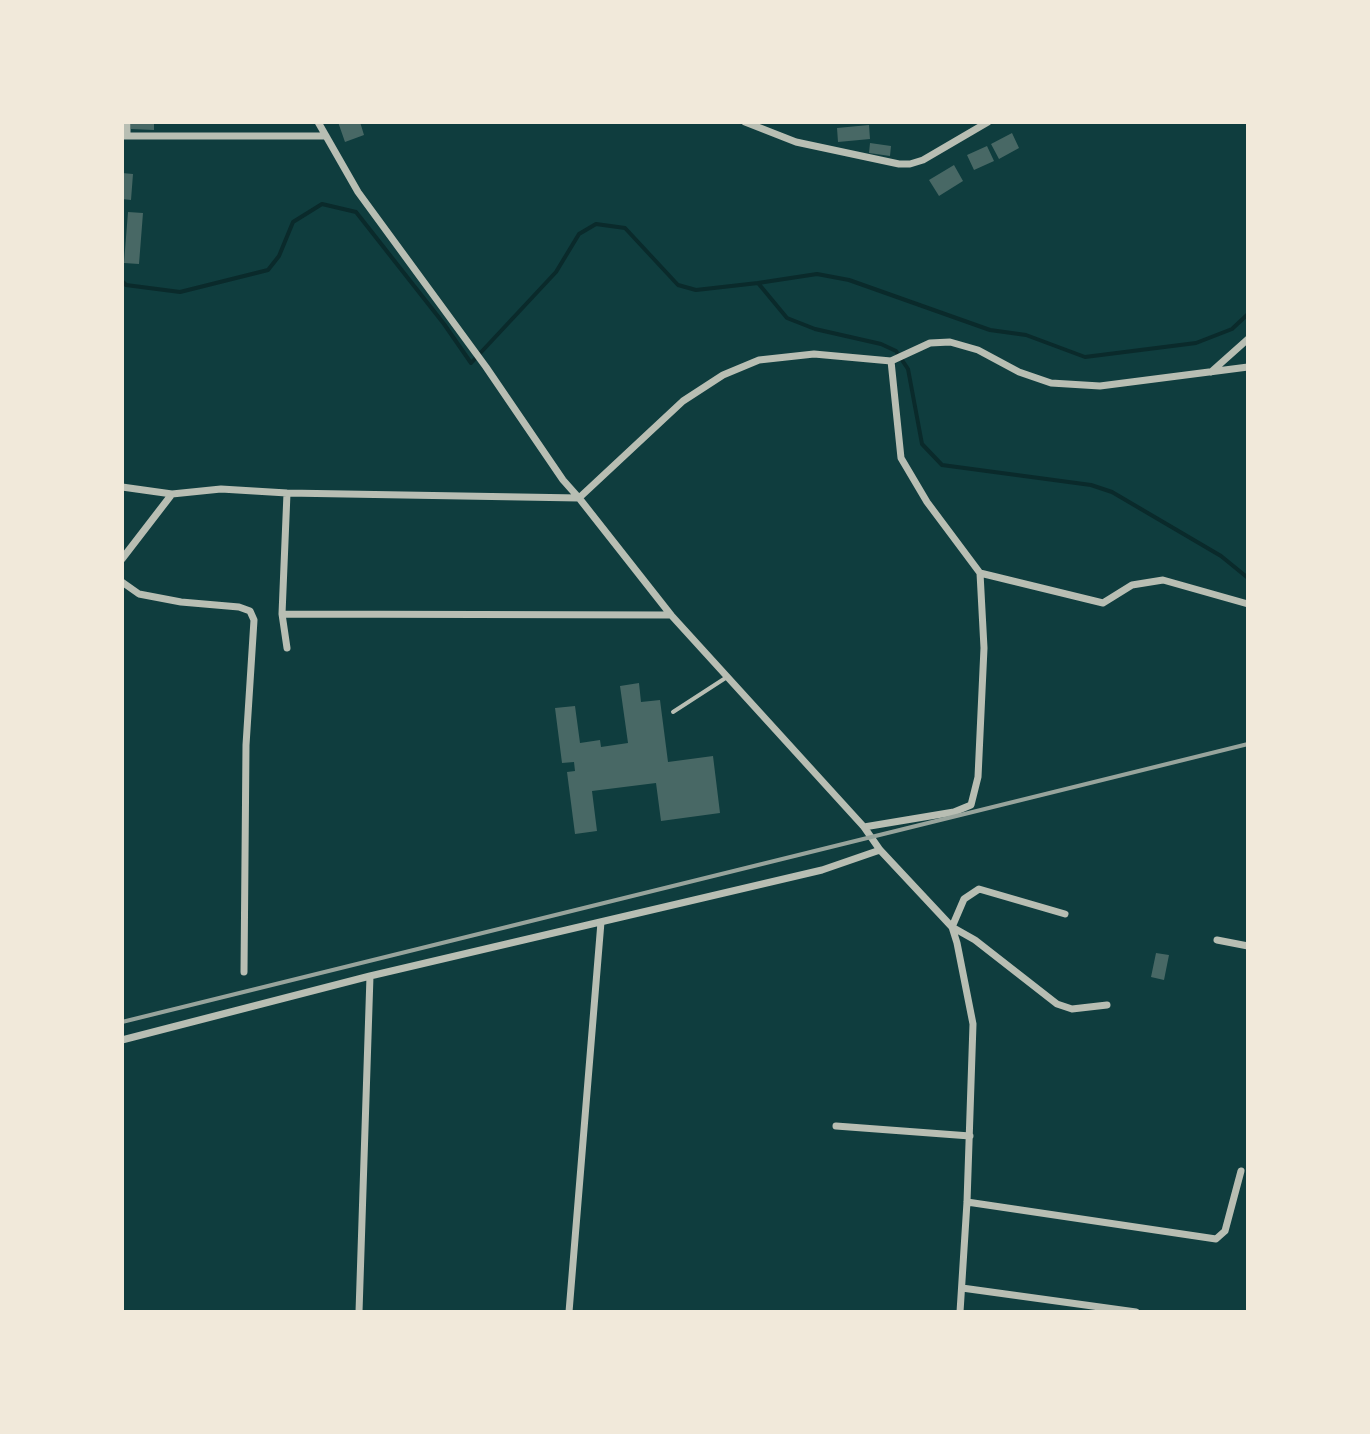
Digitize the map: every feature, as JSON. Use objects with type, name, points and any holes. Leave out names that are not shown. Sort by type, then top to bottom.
[{"type":"street","points":[[127,122],[125,136],[326,136]]},
{"type":"street","points":[[318,122],[358,192],[486,367],[563,480],[671,615],[864,827],[880,850],[952,927],[975,940],[1057,1004],[1072,1009],[1107,1005]]},
{"type":"street","points":[[748,123],[796,142],[910,164],[923,160],[988,122]]},
{"type":"street","points":[[1209,373],[1248,339]]},
{"type":"street","points":[[122,487],[172,494],[221,489],[579,498],[683,401],[723,375],[759,360],[814,354],[891,361],[930,343],[950,342],[978,350],[1019,372],[1051,383],[1100,386],[1248,367]]},
{"type":"street","points":[[864,827],[954,812],[971,805],[978,777],[984,648],[980,573],[927,502],[901,458],[891,361]]},
{"type":"street","points":[[287,493],[282,614],[287,648]]},
{"type":"street","points":[[122,559],[172,494]]},
{"type":"street","points":[[980,573],[1103,603],[1132,585],[1163,580],[1248,604]]},
{"type":"street","points":[[122,582],[139,594],[181,602],[239,607],[250,611],[254,620],[246,745],[244,972]]},
{"type":"street","points":[[282,614],[671,615]]},
{"type":"street","points":[[122,1040],[370,976],[822,870],[880,850]]},
{"type":"street","points":[[960,1312],[973,1024],[952,927],[964,899],[979,889],[1065,914]]},
{"type":"street","points":[[569,1312],[601,922]]},
{"type":"street","points":[[1217,940],[1248,946]]},
{"type":"street","points":[[359,1312],[370,976]]},
{"type":"street","points":[[836,1126],[970,1136]]},
{"type":"street","points":[[967,1202],[1216,1239],[1225,1231],[1241,1171]]},
{"type":"street","points":[[962,1288],[1136,1312]]},
{"type":"lane","points":[[673,712],[727,677]]},
{"type":"building","points":[[131,122],[154,122],[154,130],[131,129]]},
{"type":"building","points":[[338,122],[360,122],[364,135],[345,142]]},
{"type":"building","points":[[869,125],[870,139],[838,142],[837,128]]},
{"type":"building","points":[[1012,133],[1019,148],[999,159],[991,144]]},
{"type":"building","points":[[870,143],[891,146],[890,156],[869,153]]},
{"type":"building","points":[[987,146],[994,161],[974,170],[967,155]]},
{"type":"building","points":[[954,165],[963,181],[939,196],[929,180]]},
{"type":"building","points":[[122,173],[133,174],[131,200],[122,199]]},
{"type":"building","points":[[128,212],[143,213],[139,264],[124,263]]},
{"type":"building","points":[[639,683],[641,702],[660,700],[668,762],[713,756],[720,813],[661,821],[656,783],[592,791],[597,831],[575,834],[567,772],[575,771],[574,762],[562,763],[555,708],[575,706],[580,743],[600,740],[601,747],[628,743],[620,686]]},
{"type":"building","points":[[1156,953],[1169,955],[1164,980],[1151,977]]},
{"type":"waterway","points":[[122,281],[126,285],[180,292],[268,270],[279,256],[293,222],[322,204],[356,212],[471,363],[556,272],[579,234],[596,224],[625,228],[678,285],[696,290],[758,283],[787,318],[815,329],[881,344],[896,351],[908,369],[922,444],[942,465],[1091,485],[1112,492],[1221,556],[1248,578]]},
{"type":"waterway","points":[[758,283],[817,274],[849,280],[990,330],[1026,335],[1085,357],[1196,343],[1232,329],[1248,314]]},
{"type":"railway","points":[[122,1022],[1248,744]]}]
